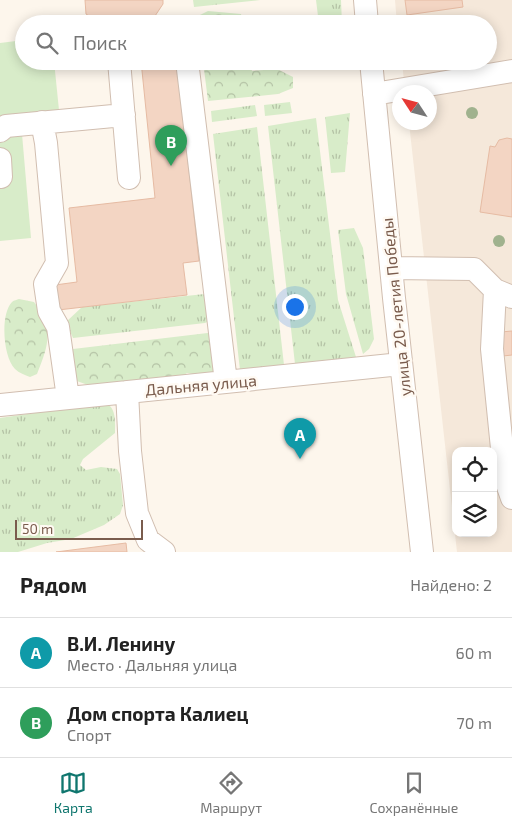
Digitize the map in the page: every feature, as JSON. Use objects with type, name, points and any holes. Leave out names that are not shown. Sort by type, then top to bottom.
[{"type":"street","points":[[365,0],[367,15]]},
{"type":"street","points":[[120,70],[129,178]]},
{"type":"street","points":[[188,70],[226,382]]},
{"type":"street","name":"улица 20-летия Победы","points":[[372,70],[422,552]]},
{"type":"street","points":[[374,94],[512,71]]},
{"type":"street","points":[[0,130],[6,126],[124,115]]},
{"type":"street","points":[[42,122],[46,143],[57,263],[45,284],[49,311],[58,327],[68,398]]},
{"type":"street","points":[[391,268],[474,269],[503,293],[492,349],[505,478],[512,498]]},
{"type":"street","name":"Дальняя улица","points":[[0,405],[401,364]]},
{"type":"street","points":[[127,392],[130,451],[137,513],[148,540],[164,552]]},
{"type":"shaded area","points":[[395,0],[512,0],[512,552],[457,552],[455,537],[497,537],[497,447],[452,447],[452,507],[410,130],[437,130],[437,85],[404,85],[403,70],[497,70],[497,15],[396,15]]},
{"type":"green space","points":[[193,0],[260,0],[194,7]]},
{"type":"green space","points":[[316,0],[341,0],[342,15],[318,15]]},
{"type":"green space","points":[[208,11],[241,15],[200,15]]},
{"type":"green space","points":[[15,41],[15,70],[55,70],[60,120],[0,126],[0,43]]},
{"type":"green space","points":[[204,70],[279,70],[293,77],[293,88],[278,94],[208,101]]},
{"type":"green space","points":[[290,102],[292,113],[265,116],[264,105]]},
{"type":"green space","points":[[255,105],[257,116],[212,122],[211,111]]},
{"type":"green space","points":[[350,113],[345,172],[331,173],[325,117]]},
{"type":"green space","points":[[316,118],[338,300],[356,357],[295,364],[268,126]]},
{"type":"green space","points":[[257,127],[284,365],[240,370],[213,134]]},
{"type":"green space","points":[[22,134],[31,238],[0,241],[0,136]]},
{"type":"green space","points":[[354,228],[363,248],[374,339],[369,349],[363,354],[346,294],[338,230]]},
{"type":"green space","points":[[214,293],[217,317],[205,323],[73,338],[66,322],[82,307]]},
{"type":"green space","points":[[19,299],[34,302],[45,320],[47,329],[47,345],[41,363],[37,374],[30,377],[20,373],[11,363],[4,336],[8,308],[12,302]]},
{"type":"green space","points":[[216,332],[221,379],[187,373],[172,382],[88,385],[74,380],[73,349]]},
{"type":"green space","points":[[103,403],[108,404],[113,410],[115,433],[83,459],[80,465],[86,470],[101,467],[117,469],[120,474],[123,505],[120,514],[104,525],[71,539],[47,543],[18,552],[0,552],[0,418]]},
{"type":"building","points":[[85,0],[163,0],[163,4],[156,15],[86,14]]},
{"type":"building","points":[[405,0],[462,0],[463,7],[407,15]]},
{"type":"building","points":[[142,70],[178,70],[199,261],[183,263],[187,295],[58,310],[55,285],[77,282],[69,208],[155,198]]},
{"type":"building","points":[[512,139],[512,217],[480,212],[490,146],[495,147],[499,140]]},
{"type":"building","points":[[512,331],[512,355],[503,356],[501,332]]},
{"type":"building","points":[[126,543],[127,552],[56,552]]},
{"type":"place","name":"Дом спорта Калиец","points":[[171,166]]},
{"type":"place","name":"В.И. Ленину","points":[[300,459]]}]
